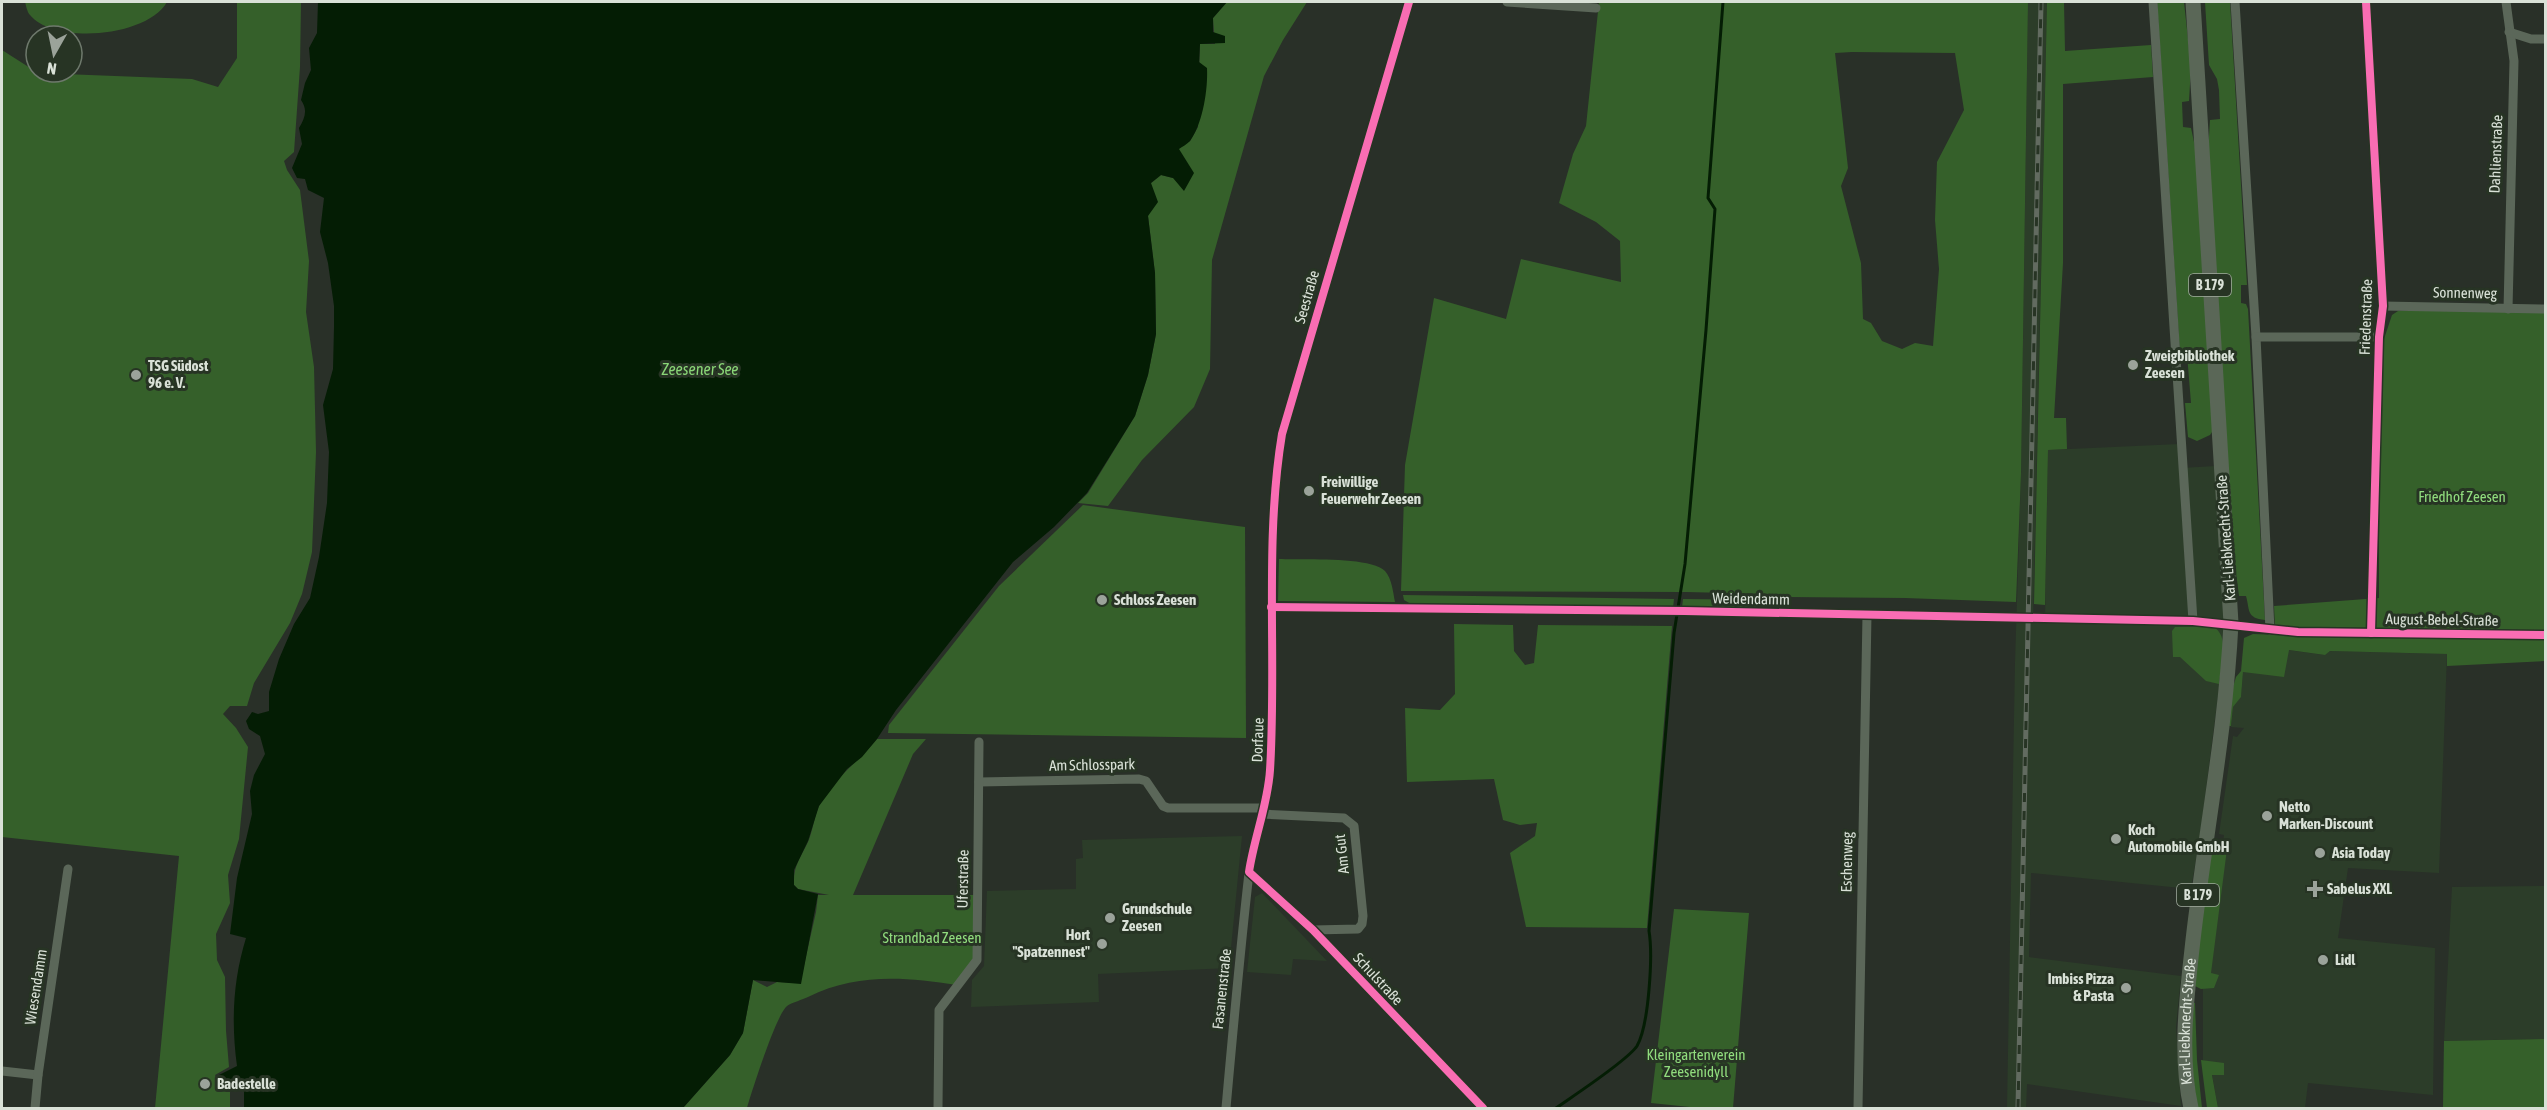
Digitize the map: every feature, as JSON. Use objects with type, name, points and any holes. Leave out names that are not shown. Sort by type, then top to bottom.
[{"type":"main road","name":"Karl-Liebknecht-Straße","points":[[2191,1108],[2185,1054],[2187,995],[2227,682],[2231,623],[2193,2]]},
{"type":"street","name":"Seestraße","points":[[1271,607],[1277,460],[1282,434],[1409,2]]},
{"type":"street","points":[[1507,2],[1596,9]]},
{"type":"street","points":[[2153,2],[2193,621]]},
{"type":"street","points":[[2235,2],[2256,337],[2270,630]]},
{"type":"street","name":"Friedenstraße","points":[[2366,2],[2384,306],[2379,337],[2371,633]]},
{"type":"street","name":"Dahlienstraße","points":[[2506,2],[2514,61],[2508,309]]},
{"type":"street","points":[[2509,32],[2531,39],[2546,39]]},
{"type":"street","name":"Sonnenweg","points":[[2384,306],[2546,309]]},
{"type":"street","points":[[2256,337],[2379,337]]},
{"type":"street","name":"Weidendamm","points":[[1271,607],[1684,611],[2231,623]]},
{"type":"street","name":"Dorfaue","points":[[1249,872],[1269,781],[1273,672],[1271,607]]},
{"type":"street","name":"Eschenweg","points":[[1858,1108],[1867,615]]},
{"type":"street","name":"August-Bebel-Straße","points":[[2231,623],[2270,630],[2546,635]]},
{"type":"street","name":"Uferstraße","points":[[938,1108],[939,1010],[977,960],[979,742]]},
{"type":"street","name":"Am Schlosspark","points":[[979,782],[1139,779],[1146,781],[1163,806],[1168,808],[1262,811]]},
{"type":"street","name":"Am Gut","points":[[1262,811],[1344,818],[1354,826],[1362,924],[1358,928],[1313,930]]},
{"type":"street","name":"Wiesendamm","points":[[35,1108],[68,869]]},
{"type":"street","name":"Schulstraße","points":[[1249,872],[1313,930],[1483,1108]]},
{"type":"street","name":"Fasanenstraße","points":[[1226,1108],[1249,872]]},
{"type":"street","points":[[2,1071],[38,1075]]},
{"type":"shaded area","points":[[2028,2],[2047,2],[2033,621],[2045,621],[2048,450],[2179,444],[2181,468],[2216,466],[2224,596],[2224,649],[2191,889],[2031,873],[2029,957],[2181,976],[2176,1027],[2181,1106],[2027,1084],[2026,1108],[2007,1108],[2015,663],[2021,474]]},
{"type":"shaded area","points":[[2288,650],[2324,655],[2330,651],[2447,654],[2439,873],[2348,868],[2338,938],[2435,948],[2433,1095],[2308,1083],[2305,1108],[2218,1108],[2212,1074],[2203,1060],[2203,984],[2224,835],[2219,834],[2233,736],[2237,737],[2244,728],[2231,727],[2233,707],[2241,696],[2243,672]]},
{"type":"shaded area","name":"Grundschule Zeesen","points":[[1242,836],[1229,968],[1098,974],[1099,1002],[971,1007],[972,980],[984,966],[987,891],[1076,889],[1076,859],[1083,858],[1082,840]]},
{"type":"shaded area","points":[[2545,886],[2545,1039],[2444,1041],[2452,887]]},
{"type":"shaded area","points":[[1262,893],[1327,961],[1293,959],[1291,975],[1247,972],[1255,897]]},
{"type":"green space","points":[[25,2],[167,2],[156,14],[141,23],[100,33],[84,33],[84,24],[42,24],[29,14]]},
{"type":"green space","points":[[237,2],[301,2],[300,67],[294,152],[284,161],[300,190],[309,261],[306,312],[314,367],[316,452],[312,552],[302,594],[290,623],[254,683],[247,706],[230,706],[223,714],[236,728],[248,747],[239,839],[228,875],[230,903],[216,934],[217,960],[225,977],[229,1067],[215,1075],[220,1085],[230,1083],[230,1108],[155,1108],[179,856],[2,837],[2,50],[24,64],[24,84],[84,84],[84,75],[192,79],[218,87],[237,58]]},
{"type":"green space","points":[[1227,2],[1307,2],[1264,76],[1212,260],[1210,369],[1194,407],[1142,460],[1108,506],[1078,503],[1088,493],[1135,416],[1148,375],[1156,334],[1155,273],[1148,216],[1151,183],[1161,175],[1173,178],[1178,149],[1190,141],[1198,127],[1200,44],[1215,44],[1213,18]]},
{"type":"green space","points":[[1599,2],[2028,2],[2021,474],[2016,602],[1787,597],[1771,594],[1686,592],[1401,591],[1405,465],[1434,298],[1506,319],[1521,259],[1621,282],[1620,241],[1596,222],[1559,203],[1573,154],[1586,126]],"holes":[[[1835,53],[1955,53],[1964,110],[1937,162],[1935,220],[1939,269],[1933,346],[1915,343],[1902,349],[1882,341],[1871,323],[1863,319],[1861,263],[1841,186],[1848,168]]]},
{"type":"green space","points":[[2047,2],[2064,2],[2065,51],[2151,45],[2153,77],[2063,84],[2063,263],[2054,418],[2066,418],[2067,449],[2048,450],[2045,605],[2034,604]]},
{"type":"green space","points":[[2157,2],[2184,2],[2191,67],[2189,101],[2182,102],[2183,127],[2191,128],[2197,156],[2214,429],[2210,435],[2197,441],[2188,437],[2185,403],[2191,403],[2187,354],[2180,354]]},
{"type":"green space","points":[[2205,2],[2230,2],[2247,285],[2241,285],[2241,303],[2246,304],[2248,309],[2265,620],[2252,615],[2246,596],[2239,596],[2234,557],[2208,153],[2210,120],[2220,119],[2219,90],[2217,79],[2209,65]]},
{"type":"green space","name":"Friedhof Zeesen","points":[[2398,311],[2545,311],[2545,661],[2447,666],[2447,654],[2330,651],[2325,655],[2289,650],[2284,677],[2243,672],[2241,697],[2233,707],[2231,726],[2225,726],[2230,697],[2236,677],[2241,671],[2244,638],[2253,634],[2330,637],[2330,627],[2275,627],[2274,606],[2379,598],[2379,396],[2383,342],[2392,315]]},
{"type":"green space","points":[[1083,505],[1245,527],[1246,738],[888,733],[889,725],[999,586]]},
{"type":"green space","points":[[1279,559],[1351,561],[1377,566],[1385,571],[1389,578],[1395,602],[1278,601]]},
{"type":"green space","points":[[1403,595],[1674,599],[1673,608],[1411,604],[1404,600]]},
{"type":"green space","points":[[1683,599],[1770,600],[1771,607],[1682,608]]},
{"type":"green space","points":[[1454,624],[1513,625],[1514,651],[1525,665],[1534,663],[1538,625],[1672,626],[1647,928],[1526,927],[1510,853],[1535,836],[1537,823],[1520,825],[1503,820],[1494,779],[1407,782],[1405,708],[1440,710],[1455,694]]},
{"type":"green space","points":[[2212,626],[2218,630],[2223,644],[2219,684],[2206,681],[2180,657],[2173,657],[2172,631],[2175,627]]},
{"type":"green space","name":"Strandbad Zeesen","points":[[877,739],[926,739],[913,754],[853,895],[977,895],[976,959],[957,985],[899,979],[863,981],[826,989],[787,1006],[771,1038],[747,1108],[683,1108],[730,1055],[743,1033],[753,980],[767,987],[777,982],[800,983],[818,895],[829,895],[798,889],[794,885],[796,868],[808,842],[819,806],[825,796],[838,779]]},
{"type":"green space","points":[[2209,849],[2227,849],[2211,973],[2219,975],[2214,988],[2201,989],[2193,985]]},
{"type":"green space","name":"Kleingartenverein Zeesenidyll","points":[[1674,909],[1749,913],[1733,1108],[1690,1108],[1651,1103]]},
{"type":"green space","points":[[2192,1002],[2195,1003],[2202,1108],[2197,1108],[2191,1059]]},
{"type":"green space","points":[[2545,1039],[2545,1108],[2443,1108],[2444,1041]]},
{"type":"green space","points":[[2201,1060],[2224,1063],[2224,1075],[2212,1075],[2218,1108],[2207,1108]]},
{"type":"water","name":"Zeesener See","points":[[318,2],[1227,2],[1213,18],[1213,32],[1225,36],[1225,43],[1200,44],[1199,62],[1207,68],[1204,106],[1195,134],[1179,149],[1194,173],[1184,191],[1173,178],[1161,175],[1151,183],[1158,202],[1148,216],[1155,273],[1156,334],[1148,375],[1135,416],[1087,493],[1054,527],[1013,562],[896,710],[877,739],[862,757],[847,769],[819,806],[808,841],[794,870],[794,885],[798,889],[818,894],[801,984],[753,980],[743,1033],[730,1055],[683,1108],[244,1108],[244,1092],[236,1079],[224,1082],[219,1075],[237,1066],[234,1001],[238,970],[246,938],[230,934],[237,878],[252,814],[250,791],[254,775],[265,754],[260,736],[249,729],[246,721],[252,712],[258,714],[269,711],[269,692],[279,659],[294,624],[310,598],[327,503],[329,452],[323,405],[333,369],[334,306],[328,263],[320,232],[324,198],[308,190],[305,179],[297,178],[292,168],[302,144],[299,128],[305,111],[301,100],[311,70],[309,48],[317,33]]},
{"type":"waterway","points":[[1556,1108],[1611,1069],[1637,1046],[1647,1007],[1650,972],[1649,931],[1674,633],[1685,564],[1706,330],[1715,209],[1708,198],[1723,2]]},
{"type":"railway","points":[[2018,1108],[2041,2]]},
{"type":"cycle path","points":[[1409,2],[1282,434],[1272,559],[1270,770],[1267,796],[1249,872],[1313,930],[1483,1108]]},
{"type":"cycle path","points":[[2366,2],[2383,306],[2379,337],[2371,633]]},
{"type":"cycle path","points":[[1271,607],[1684,611],[2193,621],[2298,632],[2546,635]]},
{"type":"place","name":"Zweigbibliothek Zeesen","points":[[2133,365]]},
{"type":"place","name":"TSG Südost 96 e. V.","points":[[136,375]]},
{"type":"place","name":"Freiwillige Feuerwehr Zeesen","points":[[1309,491]]},
{"type":"place","name":"Schloss Zeesen","points":[[1102,600]]},
{"type":"place","name":"Netto Marken-Discount","points":[[2267,816]]},
{"type":"place","name":"Koch Automobile GmbH","points":[[2116,839]]},
{"type":"place","name":"Asia Today","points":[[2320,853]]},
{"type":"place","name":"Sabelus XXL","points":[[2315,889]]},
{"type":"place","name":"Grundschule Zeesen","points":[[1110,918]]},
{"type":"place","name":"Hort \"Spatzennest\"","points":[[1102,944]]},
{"type":"place","name":"Lidl","points":[[2323,960]]},
{"type":"place","name":"Imbiss Pizza & Pasta","points":[[2126,988]]},
{"type":"place","name":"Badestelle","points":[[205,1084]]}]
